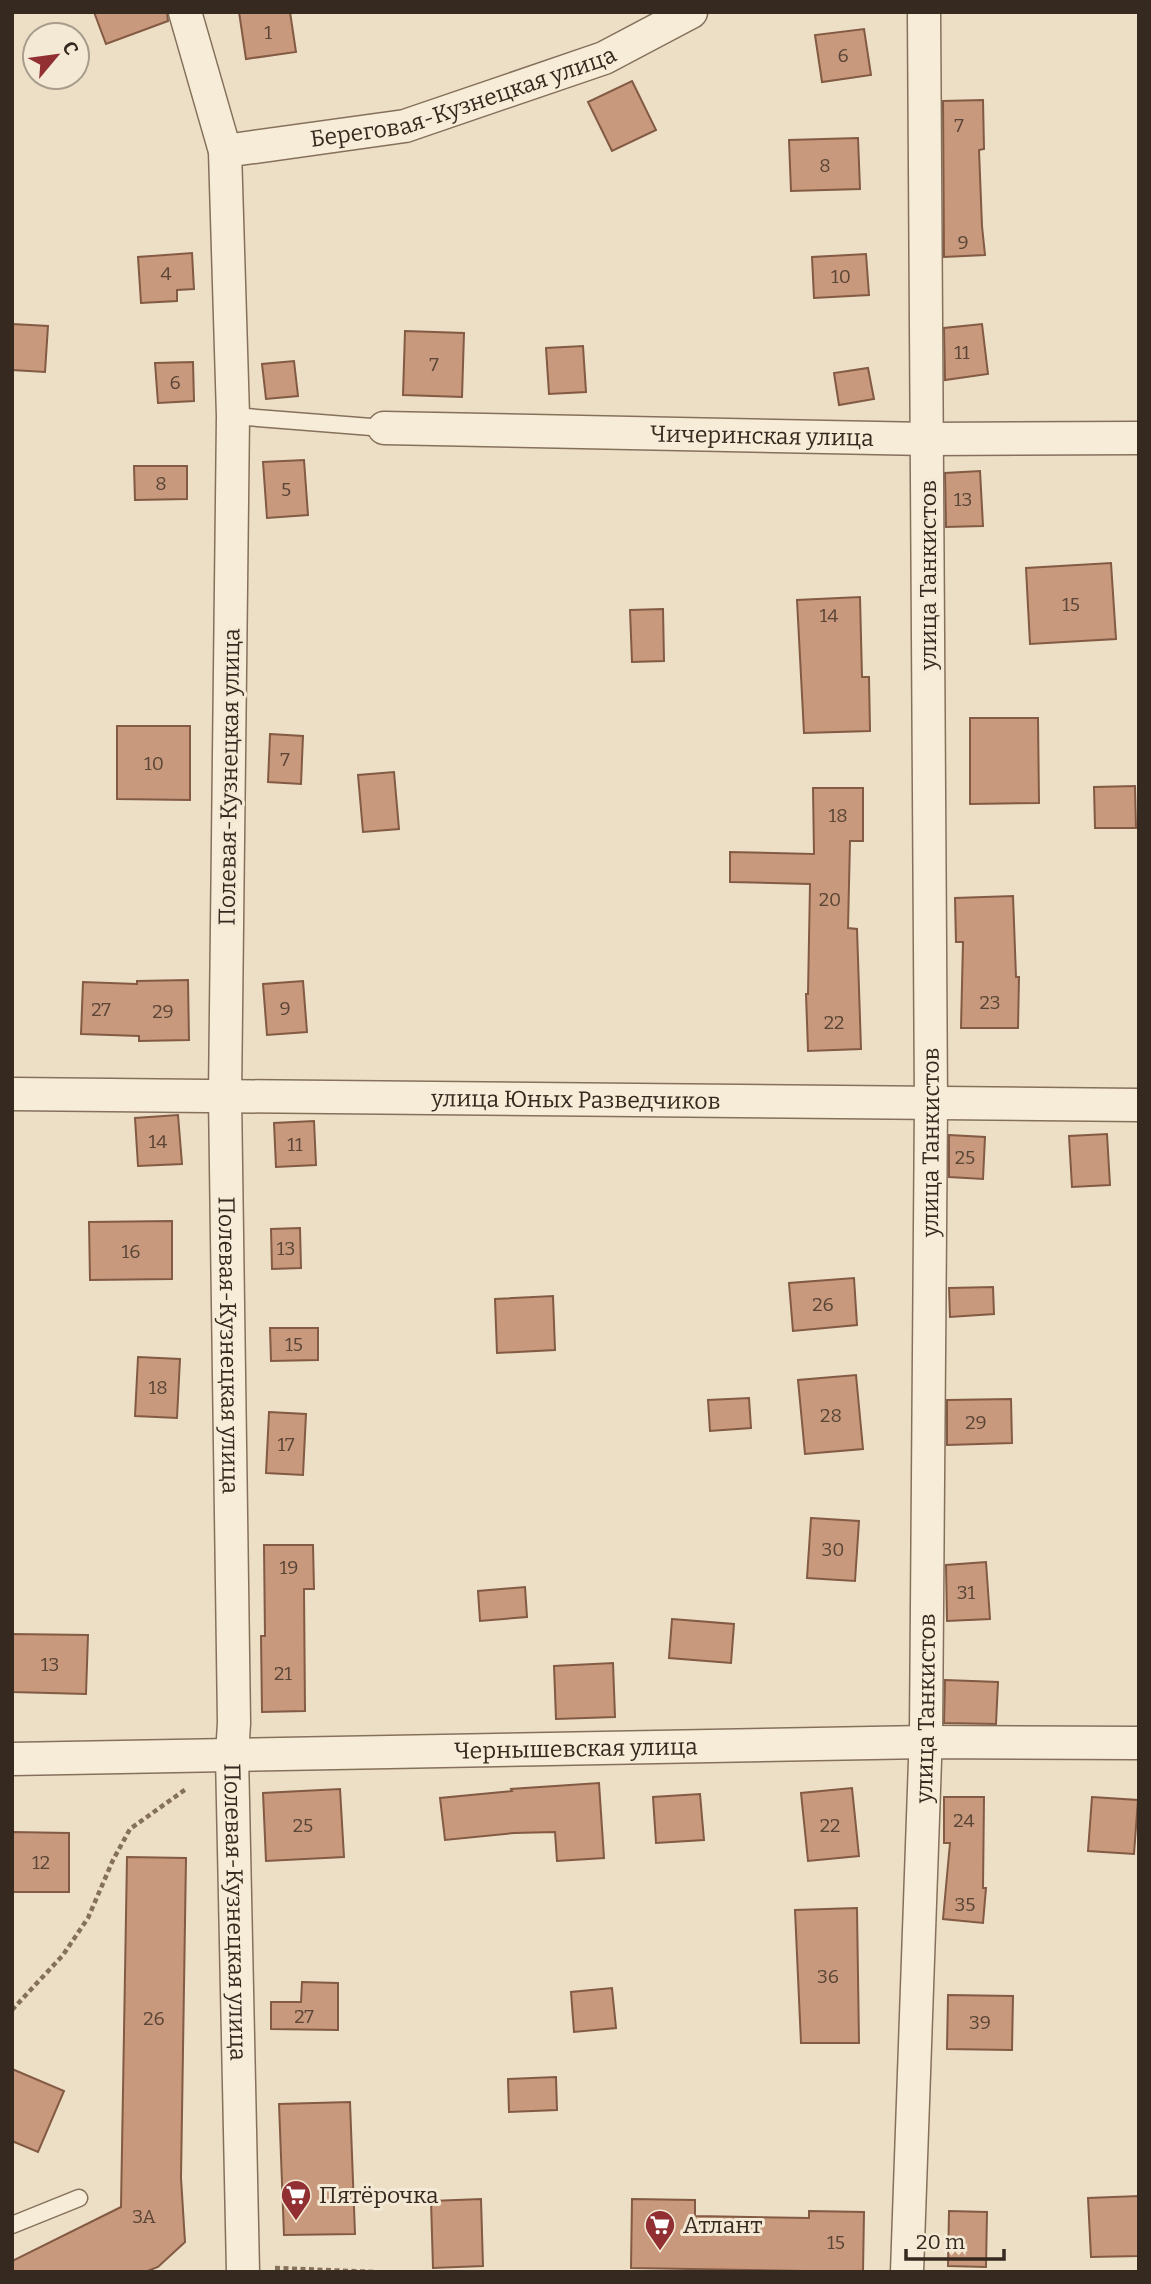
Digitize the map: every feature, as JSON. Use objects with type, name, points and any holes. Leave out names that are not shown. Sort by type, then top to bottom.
[{"type":"street","name":"Полевая-Кузнецкая улица","points":[[185,12],[225,151],[233,416],[225,1096],[234,1723],[232,1755],[243,2269]]},
{"type":"street","name":"Береговая-Кузнецкая улица","points":[[225,151],[405,126],[604,58],[691,12]]},
{"type":"street","name":"улица Танкистов","points":[[907,2272],[926,1742],[931,1103],[924,12]]},
{"type":"street","name":"Чичеринская улица","points":[[384,428],[927,439],[1139,438]]},
{"type":"street","name":"улица Юных Разведчиков","points":[[12,1094],[1139,1105]]},
{"type":"street","name":"Чернышевская улица","points":[[12,1759],[926,1742],[1139,1743]]},
{"type":"lane","points":[[233,416],[384,428]]},
{"type":"lane","points":[[12,2225],[79,2198]]},
{"type":"path","points":[[12,2010],[63,1955],[88,1918],[113,1860],[130,1829],[187,1788]]},
{"type":"path","points":[[243,2269],[375,2272]]},
{"type":"building","points":[[94,12],[167,12],[168,21],[106,44]]},
{"type":"building","points":[[239,12],[290,12],[296,52],[246,59]]},
{"type":"building","points":[[864,29],[871,75],[822,82],[815,35]]},
{"type":"building","points":[[632,81],[656,130],[612,151],[588,102]]},
{"type":"building","points":[[983,100],[984,149],[979,150],[985,255],[944,257],[943,101]]},
{"type":"building","points":[[858,138],[860,189],[791,191],[789,140]]},
{"type":"building","points":[[192,253],[194,289],[177,290],[177,301],[141,303],[138,257]]},
{"type":"building","points":[[866,254],[869,295],[814,298],[812,257]]},
{"type":"building","points":[[12,324],[48,326],[45,372],[12,370]]},
{"type":"building","points":[[982,324],[988,374],[945,380],[944,328]]},
{"type":"building","points":[[405,331],[464,333],[462,397],[403,395]]},
{"type":"building","points":[[583,346],[586,392],[549,394],[546,348]]},
{"type":"building","points":[[294,361],[298,396],[266,399],[262,364]]},
{"type":"building","points":[[193,362],[194,401],[158,403],[155,363]]},
{"type":"building","points":[[868,368],[874,399],[839,405],[834,373]]},
{"type":"building","points":[[304,460],[308,515],[267,518],[263,462]]},
{"type":"building","points":[[134,466],[187,466],[187,499],[135,500]]},
{"type":"building","points":[[980,471],[983,526],[946,527],[945,473]]},
{"type":"building","points":[[1111,563],[1116,639],[1030,644],[1026,568]]},
{"type":"building","points":[[860,597],[862,677],[869,677],[870,731],[804,733],[797,600]]},
{"type":"building","points":[[663,609],[664,661],[632,662],[630,610]]},
{"type":"building","points":[[970,718],[1038,718],[1039,803],[970,804]]},
{"type":"building","points":[[117,726],[190,726],[190,800],[117,799]]},
{"type":"building","points":[[270,734],[303,736],[301,784],[268,782]]},
{"type":"building","points":[[394,772],[399,829],[363,832],[358,775]]},
{"type":"building","points":[[1135,786],[1136,828],[1095,828],[1094,787]]},
{"type":"building","points":[[813,788],[863,788],[863,841],[850,841],[848,928],[857,929],[861,1049],[808,1051],[806,994],[810,884],[730,882],[730,852],[814,854]]},
{"type":"building","points":[[1013,896],[1016,977],[1019,977],[1018,1028],[961,1028],[963,942],[956,942],[955,898]]},
{"type":"building","points":[[188,980],[189,1040],[139,1041],[139,1036],[81,1034],[83,982],[137,984],[137,981]]},
{"type":"building","points":[[303,981],[307,1032],[267,1035],[263,984]]},
{"type":"building","points":[[178,1115],[182,1164],[138,1166],[135,1118]]},
{"type":"building","points":[[314,1121],[316,1165],[276,1167],[274,1123]]},
{"type":"building","points":[[1107,1134],[1110,1185],[1072,1187],[1069,1136]]},
{"type":"building","points":[[949,1135],[985,1137],[983,1179],[949,1177]]},
{"type":"building","points":[[172,1221],[172,1279],[90,1280],[89,1222]]},
{"type":"building","points":[[300,1228],[301,1268],[272,1269],[271,1229]]},
{"type":"building","points":[[854,1278],[857,1325],[793,1331],[789,1283]]},
{"type":"building","points":[[993,1287],[994,1314],[950,1317],[949,1288]]},
{"type":"building","points":[[553,1296],[555,1350],[497,1353],[495,1299]]},
{"type":"building","points":[[270,1328],[318,1328],[318,1360],[271,1361]]},
{"type":"building","points":[[138,1357],[180,1359],[177,1418],[135,1416]]},
{"type":"building","points":[[856,1375],[863,1449],[805,1454],[798,1380]]},
{"type":"building","points":[[749,1398],[751,1428],[710,1431],[708,1400]]},
{"type":"building","points":[[1011,1399],[1012,1443],[947,1445],[947,1400]]},
{"type":"building","points":[[269,1412],[306,1414],[303,1475],[266,1473]]},
{"type":"building","points":[[811,1518],[859,1521],[855,1581],[807,1578]]},
{"type":"building","points":[[264,1545],[313,1545],[314,1589],[304,1589],[305,1711],[262,1712]]},
{"type":"building","points":[[986,1562],[990,1619],[947,1621],[946,1565]]},
{"type":"building","points":[[525,1587],[527,1617],[480,1621],[478,1591]]},
{"type":"building","points":[[672,1619],[734,1624],[731,1663],[669,1658]]},
{"type":"building","points":[[12,1634],[88,1635],[86,1694],[12,1692]]},
{"type":"building","points":[[613,1663],[615,1717],[556,1719],[554,1666]]},
{"type":"building","points":[[945,1680],[998,1682],[996,1724],[944,1723]]},
{"type":"building","points":[[599,1783],[604,1858],[557,1861],[555,1832],[445,1840],[440,1798],[512,1791],[511,1789]]},
{"type":"building","points":[[852,1788],[859,1856],[808,1861],[801,1793]]},
{"type":"building","points":[[340,1789],[344,1857],[266,1861],[263,1793]]},
{"type":"building","points":[[700,1794],[704,1840],[656,1843],[653,1797]]},
{"type":"building","points":[[944,1797],[984,1797],[983,1888],[986,1888],[983,1923],[943,1919],[950,1843],[944,1843]]},
{"type":"building","points":[[1092,1797],[1138,1800],[1134,1854],[1088,1851]]},
{"type":"building","points":[[12,1832],[69,1833],[69,1892],[12,1892]]},
{"type":"building","points":[[127,1857],[186,1858],[181,2178],[185,2242],[158,2267],[145,2272],[12,2272],[12,2261],[121,2207]]},
{"type":"building","points":[[857,1908],[859,2043],[801,2043],[795,1910]]},
{"type":"building","points":[[302,1982],[338,1983],[338,2030],[271,2029],[271,2002],[301,2002]]},
{"type":"building","points":[[612,1988],[616,2028],[574,2032],[571,1992]]},
{"type":"building","points":[[948,1995],[1013,1996],[1012,2050],[947,2049]]},
{"type":"building","points":[[12,2069],[64,2091],[38,2152],[12,2141]]},
{"type":"building","points":[[556,2077],[557,2110],[509,2112],[508,2079]]},
{"type":"building","points":[[350,2102],[355,2234],[284,2235],[279,2104]]},
{"type":"building","points":[[1139,2196],[1139,2256],[1091,2257],[1088,2198]]},
{"type":"building","points":[[481,2199],[483,2266],[433,2268],[431,2201]]},
{"type":"building","points":[[632,2199],[695,2200],[695,2216],[809,2218],[809,2211],[864,2212],[863,2272],[631,2268]]},
{"type":"building","points":[[949,2211],[987,2212],[986,2267],[948,2266]]},
{"type":"place","name":"Пятёрочка","points":[[296,2222]]},
{"type":"place","name":"Атлант","points":[[660,2252]]}]
